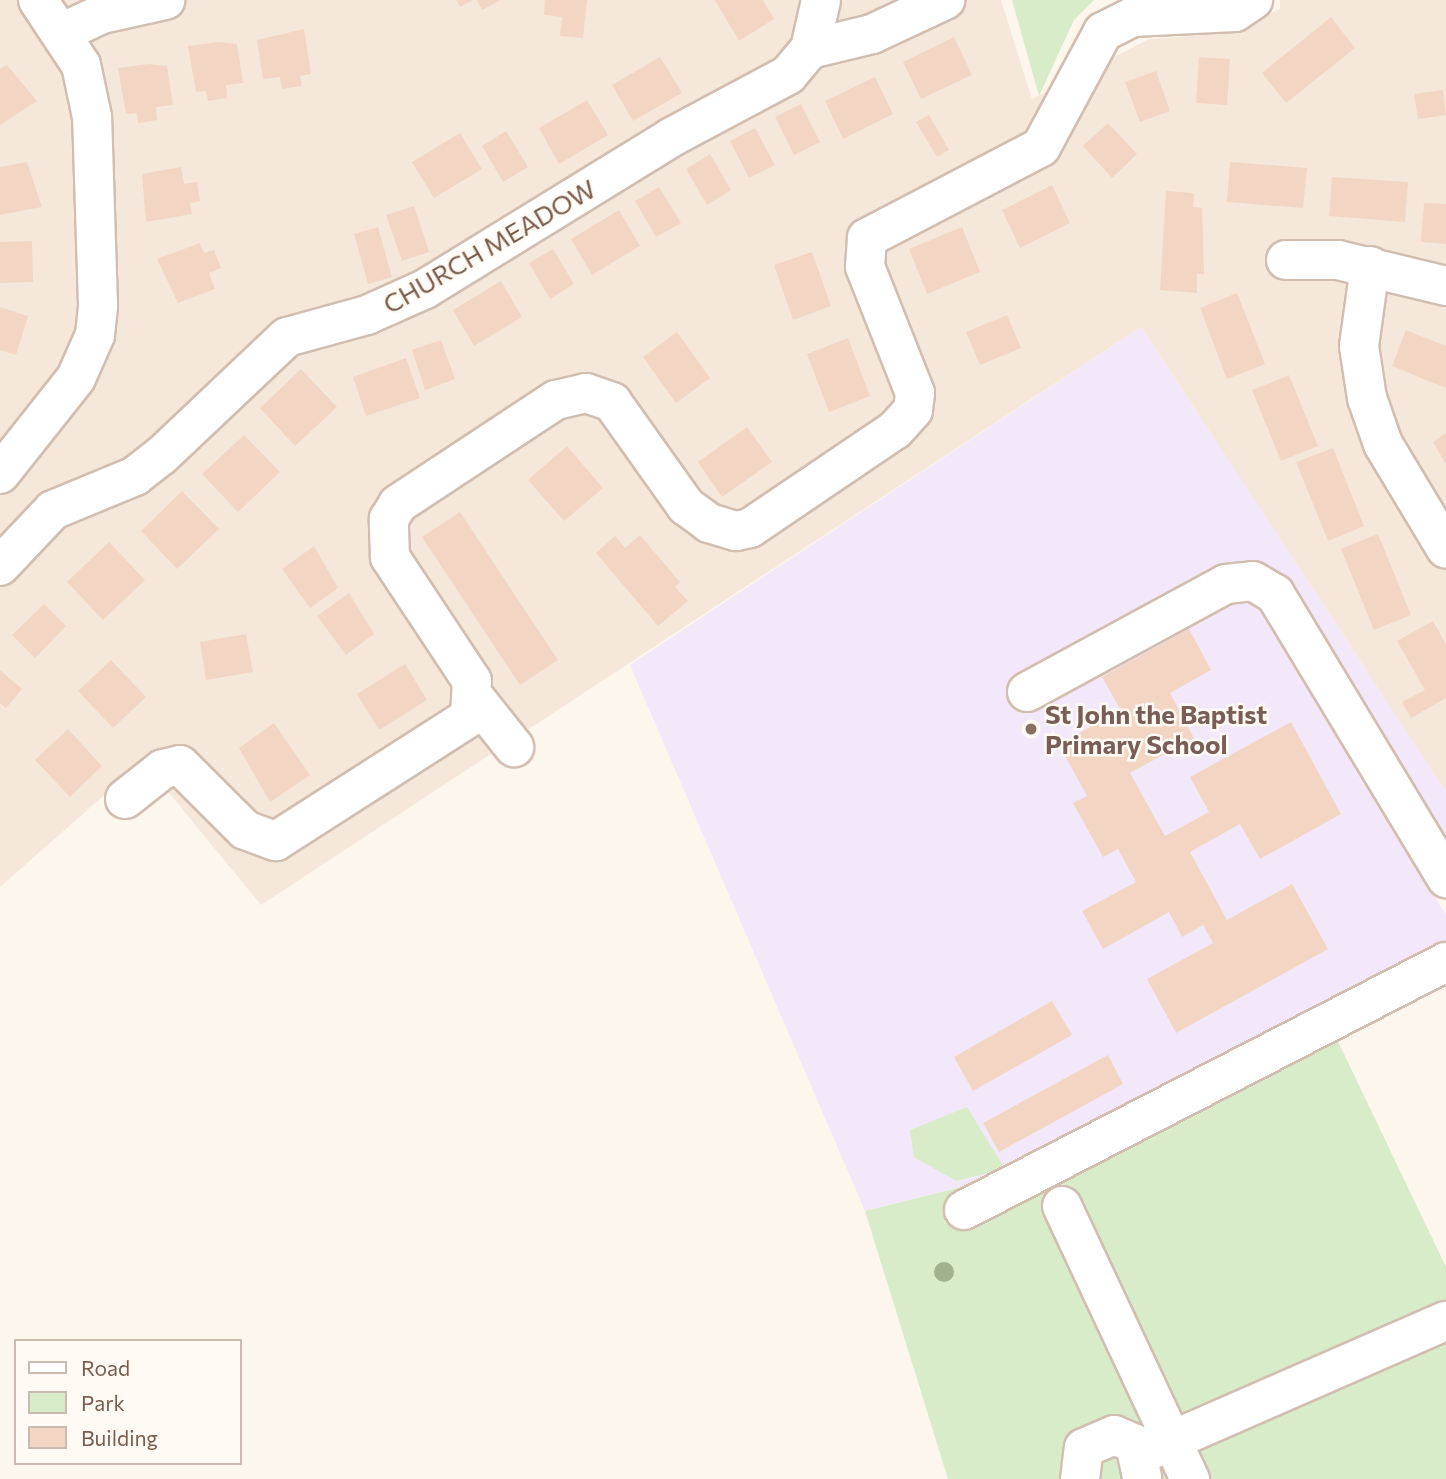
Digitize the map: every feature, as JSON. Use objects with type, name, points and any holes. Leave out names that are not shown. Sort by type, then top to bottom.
[{"type":"street","points":[[0,474],[76,378],[95,335],[92,117],[81,65],[38,0]]},
{"type":"street","points":[[61,33],[102,14],[165,0]]},
{"type":"street","name":"CHURCH MEADOW","points":[[0,566],[53,510],[135,476],[161,456],[288,337],[367,315],[425,289],[670,138],[788,75],[810,49],[821,0]]},
{"type":"street","points":[[810,49],[872,34],[945,0]]},
{"type":"street","points":[[125,799],[163,769],[180,765],[245,830],[265,840],[289,838],[452,734],[470,717],[475,698],[472,681],[390,557],[389,519],[398,504],[556,400],[586,393],[612,402],[686,506],[721,528],[750,528],[894,430],[913,410],[912,377],[865,267],[867,238],[877,228],[1041,147],[1103,32],[1133,17],[1236,12],[1253,0]]},
{"type":"street","points":[[1286,260],[1370,266],[1446,286]]},
{"type":"street","points":[[1370,266],[1359,346],[1367,398],[1383,444],[1446,550]]},
{"type":"street","points":[[1027,692],[1226,584],[1253,581],[1275,594],[1446,878]]},
{"type":"street","points":[[475,698],[514,747]]},
{"type":"street","points":[[964,1210],[1446,962]]},
{"type":"street","points":[[1062,1206],[1151,1458]]},
{"type":"street","points":[[1151,1458],[1446,1321]]},
{"type":"street","points":[[1080,1479],[1079,1458],[1103,1435],[1125,1438],[1151,1458],[1190,1479]]},
{"type":"shaded area","points":[[0,0],[1001,0],[1032,99],[1149,39],[1230,33],[1280,9],[1280,0],[1446,0],[1446,792],[1141,327],[261,905],[143,761],[0,887]]},
{"type":"shaded area","name":"St John the Baptist Primary School","points":[[1141,327],[1446,792],[1446,875],[1428,886],[1446,915],[1446,950],[997,1178],[865,1211],[630,665]]},
{"type":"green space","points":[[1012,0],[1094,0],[1074,20],[1039,96]]},
{"type":"green space","points":[[1333,1031],[1446,1267],[1446,1479],[948,1479],[865,1211],[997,1178]]},
{"type":"green space","points":[[967,1107],[1005,1169],[956,1181],[914,1157],[910,1130]]},
{"type":"building","points":[[456,0],[473,0],[460,7]]},
{"type":"building","points":[[477,0],[501,0],[482,10]]},
{"type":"building","points":[[545,0],[587,0],[583,38],[560,36],[562,17],[544,15]]},
{"type":"building","points":[[715,0],[763,0],[774,19],[739,41]]},
{"type":"building","points":[[1331,17],[1355,48],[1286,103],[1262,73]]},
{"type":"building","points":[[304,29],[311,74],[300,76],[302,86],[282,89],[280,77],[263,79],[257,40]]},
{"type":"building","points":[[954,37],[972,75],[921,99],[903,62]]},
{"type":"building","points":[[218,42],[237,44],[243,83],[226,85],[227,98],[208,101],[206,91],[196,92],[188,46]]},
{"type":"building","points":[[660,57],[682,93],[633,121],[612,85]]},
{"type":"building","points":[[1199,57],[1230,59],[1227,105],[1196,103]]},
{"type":"building","points":[[149,64],[167,66],[173,105],[156,107],[157,120],[138,123],[137,113],[126,114],[118,68]]},
{"type":"building","points":[[7,65],[37,101],[0,125],[0,69]]},
{"type":"building","points":[[1156,71],[1170,111],[1140,122],[1125,82]]},
{"type":"building","points":[[875,77],[893,114],[843,139],[825,101]]},
{"type":"building","points":[[1443,90],[1446,115],[1418,119],[1414,94]]},
{"type":"building","points":[[587,100],[608,135],[559,164],[539,128]]},
{"type":"building","points":[[801,104],[820,142],[794,155],[775,117]]},
{"type":"building","points":[[929,115],[949,150],[937,157],[916,122]]},
{"type":"building","points":[[1108,123],[1137,154],[1112,178],[1083,146]]},
{"type":"building","points":[[755,128],[775,165],[749,178],[730,141]]},
{"type":"building","points":[[506,131],[528,167],[503,182],[482,146]]},
{"type":"building","points":[[460,133],[482,169],[434,198],[412,162]]},
{"type":"building","points":[[710,154],[731,190],[707,205],[686,169]]},
{"type":"building","points":[[27,162],[42,207],[0,215],[0,167]]},
{"type":"building","points":[[1230,162],[1307,168],[1303,208],[1227,202]]},
{"type":"building","points":[[181,167],[184,184],[197,182],[200,201],[190,203],[192,214],[146,222],[142,174]]},
{"type":"building","points":[[1332,177],[1408,182],[1405,222],[1329,216]]},
{"type":"building","points":[[1052,185],[1070,223],[1020,248],[1002,210]]},
{"type":"building","points":[[659,187],[681,223],[656,237],[635,201]]},
{"type":"building","points":[[1166,191],[1194,193],[1193,207],[1202,208],[1204,274],[1197,274],[1197,293],[1160,290]]},
{"type":"building","points":[[1424,203],[1446,204],[1446,244],[1421,242]]},
{"type":"building","points":[[414,206],[429,252],[402,261],[386,215]]},
{"type":"building","points":[[619,210],[640,246],[592,275],[571,239]]},
{"type":"building","points":[[378,227],[392,277],[368,284],[354,234]]},
{"type":"building","points":[[962,227],[980,272],[927,294],[909,249]]},
{"type":"building","points":[[32,241],[33,282],[0,283],[0,242]]},
{"type":"building","points":[[200,243],[204,253],[214,250],[221,268],[209,273],[215,289],[178,303],[157,259]]},
{"type":"building","points":[[553,249],[574,284],[550,299],[529,263]]},
{"type":"building","points":[[812,252],[831,306],[793,320],[774,265]]},
{"type":"building","points":[[501,281],[522,317],[474,346],[453,310]]},
{"type":"building","points":[[1237,293],[1265,364],[1227,379],[1200,308]]},
{"type":"building","points":[[0,307],[28,316],[16,355],[0,350]]},
{"type":"building","points":[[1007,315],[1021,348],[980,365],[966,332]]},
{"type":"building","points":[[1406,330],[1446,346],[1446,388],[1392,366]]},
{"type":"building","points":[[677,332],[710,378],[676,403],[643,357]]},
{"type":"building","points":[[848,338],[870,396],[829,412],[807,354]]},
{"type":"building","points":[[441,340],[455,379],[425,390],[412,350]]},
{"type":"building","points":[[406,358],[420,398],[366,416],[353,377]]},
{"type":"building","points":[[301,369],[337,407],[295,446],[260,408]]},
{"type":"building","points":[[1289,375],[1318,446],[1281,461],[1252,390]]},
{"type":"building","points":[[747,427],[772,462],[722,497],[698,462]]},
{"type":"building","points":[[1446,433],[1446,464],[1433,442]]},
{"type":"building","points":[[244,435],[280,472],[238,512],[202,474]]},
{"type":"building","points":[[567,446],[603,488],[564,521],[528,480]]},
{"type":"building","points":[[1333,448],[1364,526],[1328,541],[1296,462]]},
{"type":"building","points":[[182,491],[219,529],[177,569],[141,531]]},
{"type":"building","points":[[460,512],[558,660],[520,685],[422,537]]},
{"type":"building","points":[[1378,534],[1411,615],[1374,630],[1341,549]]},
{"type":"building","points":[[640,535],[680,582],[675,587],[688,601],[658,626],[596,553],[615,536],[625,548]]},
{"type":"building","points":[[109,542],[145,580],[103,620],[67,582]]},
{"type":"building","points":[[314,546],[338,588],[310,608],[282,569]]},
{"type":"building","points":[[349,593],[374,634],[346,655],[317,616]]},
{"type":"building","points":[[44,604],[66,626],[35,658],[12,635]]},
{"type":"building","points":[[1433,621],[1446,644],[1446,698],[1411,718],[1402,702],[1425,690],[1397,641]]},
{"type":"building","points":[[1189,629],[1211,670],[1170,693],[1194,738],[1130,773],[1165,836],[1209,812],[1190,777],[1291,722],[1341,814],[1260,859],[1240,824],[1190,852],[1227,920],[1292,884],[1328,949],[1176,1033],[1147,979],[1213,943],[1203,925],[1182,937],[1169,912],[1103,949],[1082,911],[1136,882],[1118,849],[1103,857],[1073,803],[1087,796],[1059,745],[1109,716],[1114,724],[1125,718],[1102,677]]},
{"type":"building","points":[[246,634],[253,672],[206,680],[200,642]]},
{"type":"building","points":[[111,660],[146,697],[113,728],[78,691]]},
{"type":"building","points":[[405,664],[427,700],[379,730],[357,694]]},
{"type":"building","points":[[0,670],[22,689],[6,708],[0,703]]},
{"type":"building","points":[[274,723],[310,775],[270,802],[239,748]]},
{"type":"building","points":[[68,729],[102,766],[70,797],[35,760]]},
{"type":"building","points":[[1052,1001],[1072,1035],[973,1091],[954,1057]]},
{"type":"building","points":[[1108,1055],[1123,1084],[999,1152],[983,1123]]},
{"type":"place","name":"St John the Baptist Primary School","points":[[1031,729]]}]
